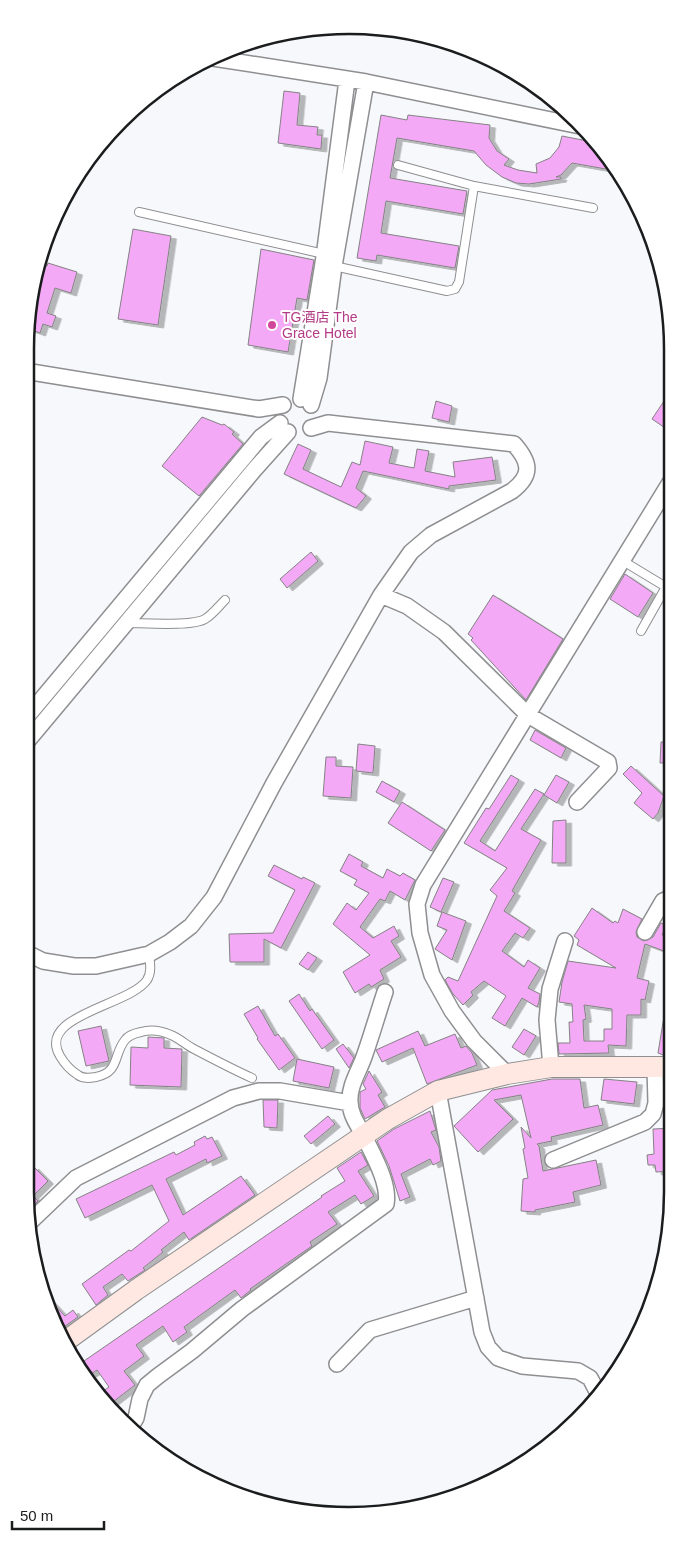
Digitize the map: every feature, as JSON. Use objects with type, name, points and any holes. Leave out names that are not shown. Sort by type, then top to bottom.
[{"type":"street","points":[[224,60],[366,82],[570,124]]},
{"type":"street","points":[[34,372],[259,409],[283,420],[298,434],[308,431],[324,254],[347,80]]},
{"type":"street","points":[[310,411],[319,378],[334,266],[366,82]]},
{"type":"street","points":[[34,730],[221,510],[283,420],[291,399],[328,422],[514,444],[524,455],[527,468],[523,482],[512,491],[431,535],[412,552],[381,595],[274,783],[214,896],[191,926],[170,942],[149,954],[96,966],[43,961],[34,956]]},
{"type":"street","points":[[34,708],[261,437],[283,420]]},
{"type":"street","points":[[507,1074],[474,1041],[452,1011],[432,975],[420,933],[417,904],[423,884],[664,494]]},
{"type":"street","points":[[208,500],[221,510]]},
{"type":"street","points":[[381,595],[408,606],[444,632],[528,715],[608,762],[609,768],[577,802]]},
{"type":"street","points":[[113,613],[126,623]]},
{"type":"street","points":[[646,932],[664,901]]},
{"type":"street","points":[[551,1067],[547,1020],[550,989],[566,941]]},
{"type":"street","points":[[134,1422],[140,1399],[147,1385],[192,1351],[242,1309],[386,1204],[385,1183],[354,1119],[350,1103],[350,1090],[365,1056],[385,992]]},
{"type":"street","points":[[70,1338],[136,1290],[388,1119],[438,1091],[507,1074],[551,1067],[664,1067],[654,1114],[645,1122],[553,1160]]},
{"type":"street","points":[[34,1218],[76,1178],[233,1098],[259,1091],[280,1091],[350,1103]]},
{"type":"street","points":[[438,1091],[482,1332],[488,1348],[498,1358],[522,1366],[578,1370],[590,1378],[595,1388]]},
{"type":"street","points":[[337,1364],[370,1330],[476,1298]]},
{"type":"lane","points":[[398,165],[474,186],[593,208]]},
{"type":"lane","points":[[334,266],[447,291],[455,289],[459,282],[474,186]]},
{"type":"lane","points":[[139,212],[324,254]]},
{"type":"lane","points":[[623,561],[664,586]]},
{"type":"lane","points":[[641,631],[664,591]]},
{"type":"lane","points":[[126,623],[175,623],[204,620],[225,600]]},
{"type":"lane","points":[[149,954],[150,972],[146,980],[132,993],[81,1015],[64,1025],[56,1036],[56,1048],[64,1063],[79,1076],[89,1078],[103,1075],[113,1068],[124,1040],[131,1035],[157,1030],[172,1035],[208,1057],[252,1078]]},
{"type":"building","points":[[284,91],[300,93],[297,125],[318,127],[317,135],[322,135],[321,149],[278,143]]},
{"type":"building","points":[[381,115],[407,120],[408,115],[490,125],[489,138],[497,151],[509,159],[504,165],[518,170],[537,173],[536,164],[550,158],[559,147],[562,136],[586,141],[608,169],[572,163],[561,175],[556,177],[561,177],[561,179],[529,184],[516,183],[502,177],[486,165],[474,151],[397,138],[390,178],[467,191],[463,214],[386,201],[381,233],[459,246],[455,268],[377,255],[376,261],[357,258]]},
{"type":"building","points":[[133,229],[171,236],[158,325],[118,319]]},
{"type":"building","points":[[261,249],[314,260],[307,300],[297,298],[288,352],[248,345]]},
{"type":"building","points":[[48,263],[77,272],[71,293],[55,288],[47,313],[56,316],[52,327],[43,324],[40,333],[34,331],[36,308],[44,267],[45,265],[47,266]]},
{"type":"building","points":[[436,401],[452,406],[449,422],[432,418]]},
{"type":"building","points":[[664,401],[664,427],[652,419]]},
{"type":"building","points":[[202,417],[222,425],[224,424],[234,432],[232,434],[243,444],[199,496],[162,466]]},
{"type":"building","points":[[365,441],[393,447],[389,463],[414,468],[417,449],[429,451],[425,471],[455,477],[453,462],[492,457],[496,480],[449,486],[449,489],[363,471],[356,488],[366,496],[356,508],[284,474],[298,444],[311,450],[303,469],[341,487],[352,462],[360,465]]},
{"type":"building","points":[[311,552],[318,561],[287,588],[280,579]]},
{"type":"building","points":[[625,574],[653,593],[638,617],[610,599]]},
{"type":"building","points":[[493,595],[563,639],[526,700],[471,640],[473,638],[468,634]]},
{"type":"building","points":[[535,730],[566,748],[561,758],[530,740]]},
{"type":"building","points":[[661,742],[664,742],[664,763],[660,763]]},
{"type":"building","points":[[358,744],[375,746],[373,773],[356,771]]},
{"type":"building","points":[[326,757],[336,757],[336,766],[353,767],[351,798],[323,796]]},
{"type":"building","points":[[631,766],[664,796],[658,813],[653,819],[634,803],[642,793],[623,774]]},
{"type":"building","points":[[511,775],[519,780],[480,841],[495,851],[535,789],[544,794],[521,829],[541,840],[512,891],[515,893],[504,911],[530,928],[523,938],[515,933],[502,951],[524,967],[528,960],[540,968],[528,988],[540,994],[537,1007],[522,998],[505,1026],[492,1018],[506,996],[484,981],[471,992],[473,995],[463,1005],[453,994],[445,980],[448,977],[458,981],[497,896],[490,890],[507,868],[464,843],[486,808],[489,809]]},
{"type":"building","points":[[556,775],[569,782],[557,803],[544,795]]},
{"type":"building","points":[[382,781],[400,791],[394,802],[376,792]]},
{"type":"building","points":[[402,802],[445,830],[431,851],[388,823]]},
{"type":"building","points":[[566,820],[566,863],[552,863],[553,821]]},
{"type":"building","points":[[349,854],[363,862],[361,866],[383,878],[387,869],[400,876],[403,873],[415,880],[405,900],[390,891],[385,901],[380,899],[360,927],[373,938],[394,926],[399,936],[391,941],[401,957],[380,970],[384,979],[371,987],[369,984],[355,993],[343,972],[370,955],[333,924],[347,903],[356,910],[369,893],[354,885],[357,880],[340,871]]},
{"type":"building","points":[[274,865],[302,879],[303,877],[315,883],[281,948],[264,939],[264,962],[230,962],[229,934],[273,933],[295,890],[268,876]]},
{"type":"building","points":[[443,878],[454,882],[441,912],[430,907]]},
{"type":"building","points":[[592,908],[613,923],[615,921],[618,923],[623,909],[642,919],[636,932],[637,937],[644,941],[653,937],[661,923],[664,924],[662,935],[664,936],[664,951],[645,944],[637,978],[649,981],[645,1000],[641,999],[641,1015],[627,1015],[626,1046],[608,1045],[609,1053],[559,1054],[558,1043],[570,1043],[569,1022],[573,1022],[572,1004],[559,1002],[568,961],[616,968],[577,945],[579,940],[574,936]],"holes":[[[584,1005],[612,1009],[612,1029],[604,1029],[604,1041],[584,1041],[583,1020],[586,1019]]]},
{"type":"building","points":[[442,912],[466,921],[452,960],[435,949],[447,930],[437,926]]},
{"type":"building","points":[[308,952],[317,958],[308,970],[299,964]]},
{"type":"building","points":[[299,994],[310,1011],[312,1009],[334,1040],[322,1049],[289,1001]]},
{"type":"building","points":[[258,1006],[275,1036],[278,1034],[295,1058],[279,1070],[257,1039],[244,1014]]},
{"type":"building","points":[[664,1016],[664,1055],[658,1053]]},
{"type":"building","points":[[101,1026],[109,1061],[86,1066],[78,1031]]},
{"type":"building","points":[[524,1029],[536,1036],[524,1055],[512,1047]]},
{"type":"building","points":[[418,1031],[425,1046],[455,1034],[461,1048],[466,1046],[472,1053],[477,1065],[427,1084],[413,1048],[382,1062],[376,1050]]},
{"type":"building","points":[[148,1037],[164,1038],[164,1048],[182,1049],[181,1087],[130,1085],[131,1047],[148,1048]]},
{"type":"building","points":[[343,1044],[354,1058],[349,1068],[336,1049]]},
{"type":"building","points":[[297,1059],[334,1067],[329,1088],[293,1081]]},
{"type":"building","points":[[369,1071],[382,1092],[378,1095],[385,1107],[365,1119],[360,1108],[360,1092],[366,1089],[363,1084]]},
{"type":"building","points":[[552,1079],[580,1079],[584,1108],[598,1105],[603,1125],[551,1137],[552,1141],[537,1144],[539,1146],[543,1171],[596,1160],[601,1185],[573,1192],[575,1202],[535,1210],[535,1212],[521,1211],[523,1179],[528,1178],[521,1127],[531,1138],[521,1095],[494,1100],[513,1119],[478,1152],[454,1126],[492,1090]]},
{"type":"building","points":[[604,1079],[637,1082],[634,1104],[601,1100]]},
{"type":"building","points":[[263,1100],[278,1100],[277,1128],[264,1127]]},
{"type":"building","points":[[430,1111],[436,1130],[431,1132],[439,1147],[441,1161],[433,1165],[430,1159],[401,1174],[410,1197],[400,1201],[389,1166],[377,1141],[394,1129]]},
{"type":"building","points":[[328,1116],[335,1124],[311,1144],[304,1136]]},
{"type":"building","points":[[664,1128],[664,1172],[656,1172],[655,1165],[648,1165],[647,1155],[654,1154],[653,1129]]},
{"type":"building","points":[[205,1136],[207,1139],[212,1137],[222,1156],[207,1163],[206,1159],[166,1179],[183,1215],[241,1176],[255,1195],[189,1240],[184,1232],[161,1250],[163,1252],[143,1268],[145,1270],[128,1281],[122,1274],[103,1287],[108,1295],[96,1305],[82,1284],[129,1250],[131,1251],[169,1221],[152,1185],[85,1218],[76,1199],[174,1152],[176,1155],[195,1145],[194,1142]]},
{"type":"building","points":[[361,1152],[368,1165],[358,1171],[374,1196],[361,1204],[355,1195],[328,1212],[337,1224],[310,1242],[312,1246],[250,1289],[241,1298],[235,1290],[184,1327],[187,1332],[173,1342],[163,1326],[136,1345],[144,1356],[124,1371],[135,1385],[113,1402],[104,1390],[109,1387],[97,1370],[92,1374],[83,1361],[345,1181],[337,1168]]},
{"type":"building","points":[[34,1167],[48,1181],[34,1195]]},
{"type":"building","points":[[34,1197],[38,1201],[34,1205]]},
{"type":"building","points":[[55,1305],[65,1316],[73,1310],[78,1317],[64,1327]]},
{"type":"place","name":"TG酒店 The Grace Hotel","points":[[272,325]]}]
